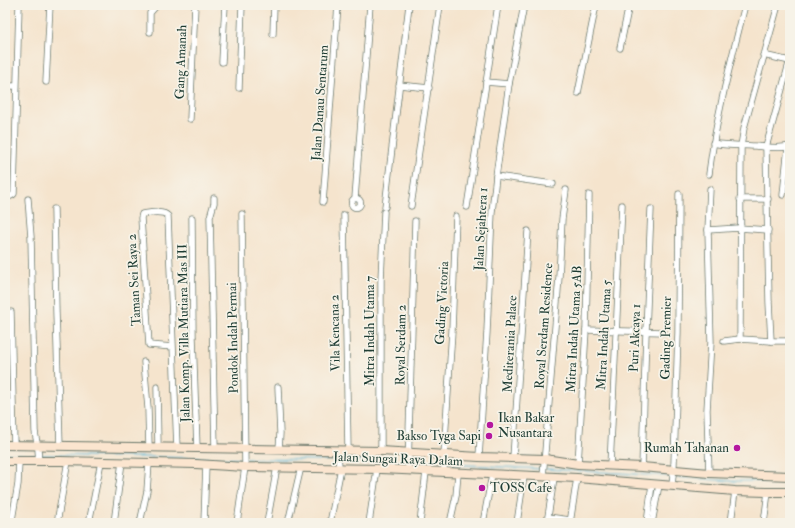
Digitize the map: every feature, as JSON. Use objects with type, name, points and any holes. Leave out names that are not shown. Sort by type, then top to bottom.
[{"type":"street","points":[[5,196],[11,196],[14,194],[19,5]]},
{"type":"street","points":[[46,82],[50,5]]},
{"type":"street","points":[[150,32],[150,13],[157,5]]},
{"type":"street","name":"Gang Amanah","points":[[190,119],[194,5]]},
{"type":"street","points":[[222,62],[225,5]]},
{"type":"street","points":[[239,88],[242,5]]},
{"type":"street","points":[[273,34],[274,5]]},
{"type":"street","name":"Jalan Danau Sentarum","points":[[323,202],[338,5]]},
{"type":"street","points":[[355,198],[370,5]]},
{"type":"street","name":"Mitra Indah Utama 7","points":[[381,451],[381,280],[384,210],[409,5]]},
{"type":"street","points":[[411,206],[440,5]]},
{"type":"street","points":[[467,207],[498,5]]},
{"type":"street","name":"Jalan Sejahtera 1","points":[[479,457],[487,332],[492,212],[509,84],[524,5]]},
{"type":"street","points":[[578,93],[596,5]]},
{"type":"street","points":[[620,48],[629,5]]},
{"type":"street","points":[[709,174],[713,143],[731,60],[746,5]]},
{"type":"street","points":[[740,339],[741,146],[744,128],[763,55],[778,5]]},
{"type":"street","points":[[763,55],[790,60],[766,147],[771,340]]},
{"type":"street","points":[[486,82],[509,84]]},
{"type":"street","points":[[399,84],[429,88]]},
{"type":"street","points":[[5,86],[16,86]]},
{"type":"street","points":[[713,143],[766,147],[789,146],[783,195]]},
{"type":"street","points":[[496,176],[553,184]]},
{"type":"street","points":[[709,473],[707,410],[710,342],[708,230],[710,189]]},
{"type":"street","name":"Royal Serdam Residence","points":[[543,475],[562,219],[566,190]]},
{"type":"street","name":"Gading Premier","points":[[672,485],[674,471],[678,332],[679,194]]},
{"type":"street","name":"Mitra Indah Utama 5AB","points":[[578,464],[586,330],[589,195]]},
{"type":"street","points":[[214,198],[210,217],[215,448]]},
{"type":"street","points":[[28,199],[31,237],[35,431],[39,448],[39,459]]},
{"type":"street","points":[[740,200],[768,199]]},
{"type":"street","name":"Mitra Indah Utama 5","points":[[610,466],[615,331],[622,205]]},
{"type":"street","points":[[54,209],[60,446]]},
{"type":"street","name":"Puri Akcaya 1","points":[[642,468],[651,210]]},
{"type":"street","name":"Taman Sei Raya 2","points":[[173,347],[149,345],[141,218],[142,214],[161,212],[167,215],[173,347],[177,448]]},
{"type":"street","name":"Pondok Indah Permai","points":[[237,523],[245,464],[242,214]]},
{"type":"street","name":"Vila Kencana 2","points":[[344,215],[348,450]]},
{"type":"street","name":"Gading Victoria","points":[[444,458],[456,216]]},
{"type":"street","name":"Jalan Komp. Villa Mutiara Mas III","points":[[192,218],[193,337],[197,448]]},
{"type":"street","name":"Royal Serdam 2","points":[[408,468],[415,221]]},
{"type":"street","points":[[708,230],[740,228],[768,230]]},
{"type":"street","name":"Mediterania Palace","points":[[513,458],[528,231]]},
{"type":"street","points":[[11,312],[14,446]]},
{"type":"street","points":[[586,330],[664,332]]},
{"type":"street","points":[[724,341],[740,339],[786,341]]},
{"type":"street","points":[[144,362],[148,408],[149,448]]},
{"type":"street","points":[[157,387],[158,447]]},
{"type":"street","points":[[278,387],[280,433],[279,450]]},
{"type":"street","points":[[5,445],[39,448],[60,446],[158,447],[338,453],[348,450],[381,451],[409,456],[444,458],[513,458],[674,471],[790,476]]},
{"type":"street","points":[[330,523],[339,467],[338,453]]},
{"type":"street","points":[[444,458],[444,471]]},
{"type":"street","name":"Jalan Sungai Raya Dalam","points":[[5,461],[39,459],[101,462],[245,464],[277,467],[339,467],[377,469],[408,468],[426,472],[444,471],[458,474],[524,476],[543,475],[554,478],[577,478],[735,491],[790,492]]},
{"type":"street","points":[[12,520],[18,484],[19,461]]},
{"type":"street","points":[[57,523],[68,461]]},
{"type":"street","points":[[88,523],[101,462]]},
{"type":"street","points":[[114,523],[122,462]]},
{"type":"street","points":[[140,523],[147,491],[149,463]]},
{"type":"street","points":[[204,523],[206,464]]},
{"type":"street","points":[[267,523],[277,467]]},
{"type":"street","points":[[288,523],[301,467]]},
{"type":"street","points":[[368,523],[377,469]]},
{"type":"street","points":[[420,523],[426,472]]},
{"type":"street","points":[[450,523],[456,496],[458,474]]},
{"type":"street","points":[[483,523],[492,475]]},
{"type":"street","points":[[517,523],[524,476]]},
{"type":"street","points":[[547,523],[554,478]]},
{"type":"street","points":[[548,517],[570,521],[577,478]]},
{"type":"street","points":[[647,523],[655,485]]},
{"type":"street","points":[[652,523],[655,485]]},
{"type":"street","points":[[731,523],[735,491]]},
{"type":"street","points":[[764,523],[768,492]]},
{"type":"waterway","points":[[5,454],[37,455]]},
{"type":"waterway","points":[[41,455],[243,459]]},
{"type":"waterway","points":[[246,459],[337,460]]},
{"type":"waterway","points":[[340,460],[407,462]]},
{"type":"waterway","points":[[410,463],[443,464]]},
{"type":"waterway","points":[[446,464],[542,469]]},
{"type":"waterway","points":[[546,469],[670,476]]},
{"type":"waterway","points":[[674,477],[735,481],[790,481]]},
{"type":"place","name":"Ikan Bakar Nusantara","points":[[490,425]]},
{"type":"place","name":"Bakso Tyga Sapi","points":[[489,436]]},
{"type":"place","name":"Rumah Tahanan","points":[[737,448]]},
{"type":"place","name":"TOSS Cafe","points":[[482,488]]}]
